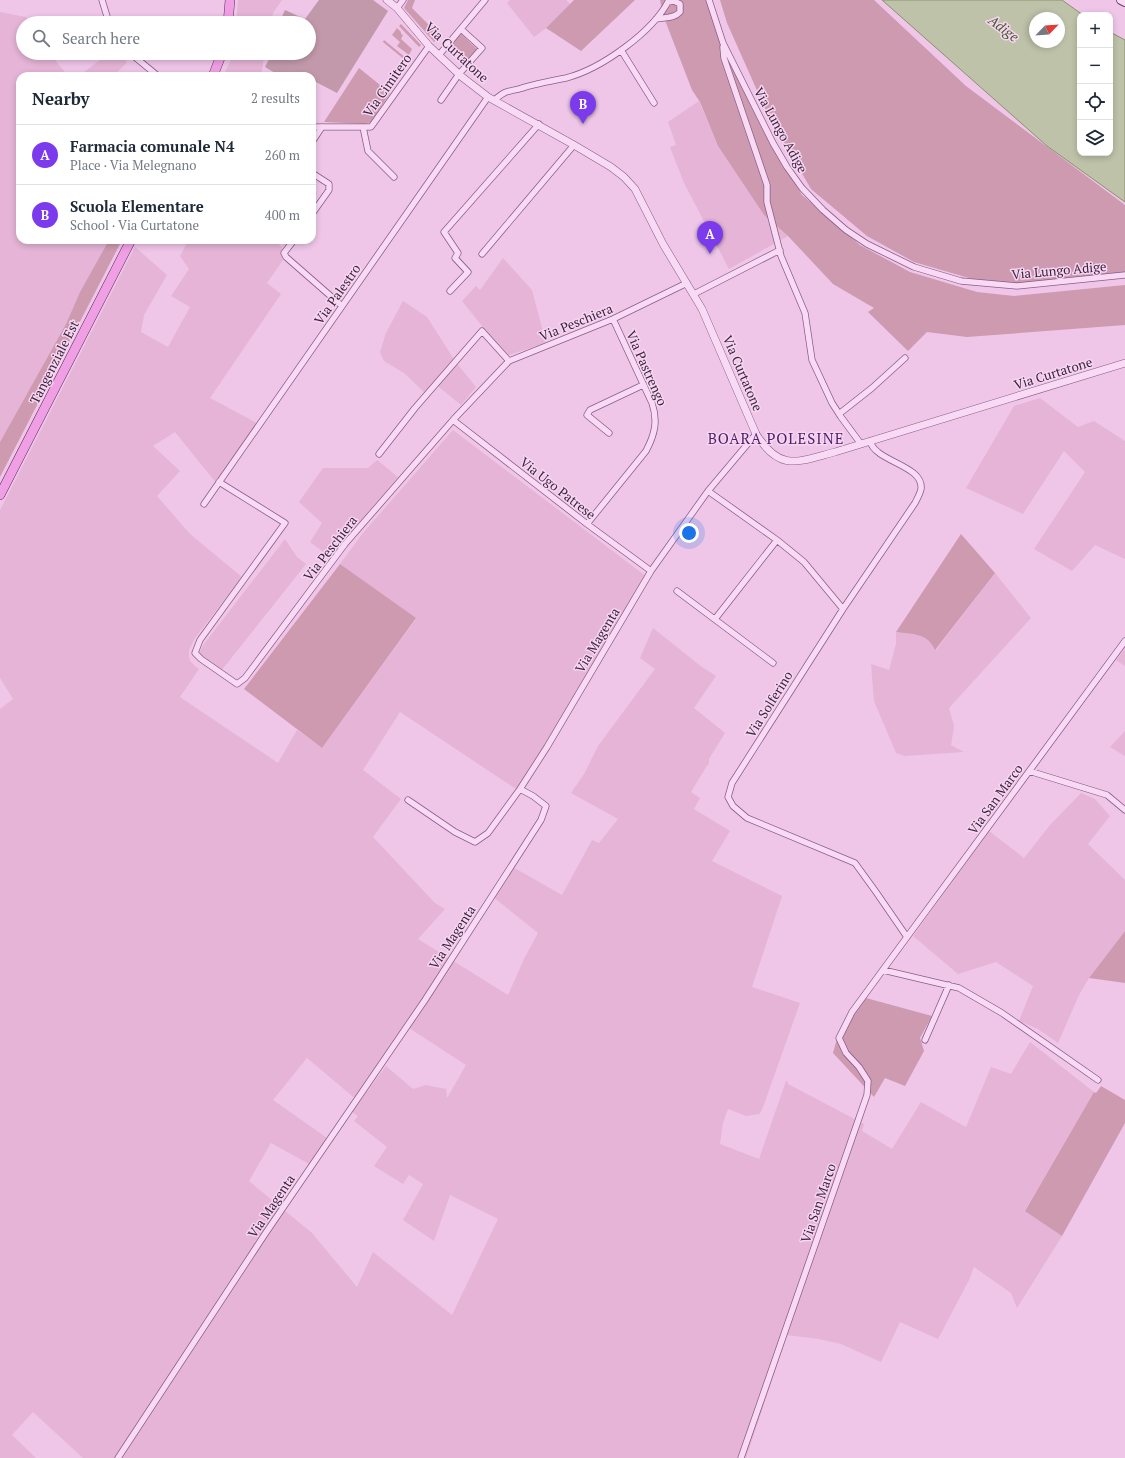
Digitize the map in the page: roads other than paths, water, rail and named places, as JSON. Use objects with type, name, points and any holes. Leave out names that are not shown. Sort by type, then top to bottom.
[{"type":"main road","points":[[229,16],[230,0]]},
{"type":"main road","points":[[1121,0],[1125,2]]},
{"type":"main road","points":[[215,72],[219,60]]},
{"type":"main road","name":"Tangenziale Est","points":[[0,495],[129,244]]},
{"type":"street","points":[[102,0],[107,16]]},
{"type":"street","name":"Via Curtatone","points":[[388,0],[429,46],[459,74],[491,99],[539,124],[611,167],[624,177],[635,189],[663,244],[694,294],[715,338],[756,434],[768,451],[773,455],[790,461],[810,458],[861,444],[1125,363]]},
{"type":"street","points":[[396,8],[403,0]]},
{"type":"street","points":[[439,55],[485,0]]},
{"type":"street","points":[[491,99],[504,93],[534,84],[568,77],[599,65],[621,50],[648,28],[668,1],[674,0],[680,4],[680,12],[677,16],[656,19]]},
{"type":"street","name":"Via Lungo Adige","points":[[709,0],[723,43],[773,143],[787,167],[802,188],[846,230],[867,244],[914,267],[961,281],[1017,286],[1125,275]]},
{"type":"street","points":[[441,100],[459,74],[482,48],[461,29]]},
{"type":"street","points":[[723,43],[724,58],[767,185],[767,202],[780,250],[805,313],[812,360],[832,404],[861,444]]},
{"type":"street","name":"Via Cimitero","points":[[316,126],[371,127],[429,46]]},
{"type":"street","points":[[621,50],[654,104]]},
{"type":"street","points":[[139,60],[153,72]]},
{"type":"street","name":"Via Palestro","points":[[204,504],[342,306],[491,99]]},
{"type":"street","points":[[450,291],[468,272],[456,258],[458,253],[444,232],[539,124]]},
{"type":"street","points":[[316,136],[322,127]]},
{"type":"street","points":[[363,127],[368,150],[394,177]]},
{"type":"street","points":[[482,254],[574,145]]},
{"type":"street","points":[[316,176],[329,184],[330,190],[316,209]]},
{"type":"street","points":[[291,244],[284,253],[286,257],[342,306]]},
{"type":"street","points":[[694,294],[780,250]]},
{"type":"street","name":"Via Peschiera","points":[[219,482],[285,523],[200,640],[195,653],[201,659],[237,684],[245,678],[345,544],[453,420],[509,361],[613,319],[687,283]]},
{"type":"street","name":"Via Pastrengo","points":[[587,524],[646,451],[652,440],[655,428],[655,412],[613,319]]},
{"type":"street","points":[[379,454],[415,408],[482,331],[509,361]]},
{"type":"street","points":[[839,414],[872,388],[905,358]]},
{"type":"street","points":[[609,433],[587,415],[590,410],[643,385]]},
{"type":"street","name":"Via Ugo Patrese","points":[[453,420],[587,524],[651,570]]},
{"type":"street","name":"Via Magenta","points":[[118,1458],[265,1234],[425,1000],[541,820],[546,806],[533,796],[520,789],[551,740],[651,570],[708,491],[756,434]]},
{"type":"street","name":"Via Solferino","points":[[870,441],[872,447],[878,452],[914,474],[920,481],[921,489],[915,504],[843,609],[732,783],[728,797],[733,806],[747,818],[855,864],[907,937]]},
{"type":"street","points":[[708,491],[777,540],[804,562],[843,609]]},
{"type":"street","points":[[715,619],[777,540]]},
{"type":"street","points":[[677,591],[773,663]]},
{"type":"street","name":"Via San Marco","points":[[741,1458],[867,1095],[868,1082],[859,1067],[846,1053],[839,1038],[852,1012],[1125,641]]},
{"type":"street","points":[[1029,771],[1107,795],[1125,810]]},
{"type":"street","points":[[408,800],[455,832],[475,842],[488,833],[520,789]]},
{"type":"street","points":[[883,970],[959,988],[1002,1013],[1098,1080]]},
{"type":"street","points":[[925,1040],[949,985]]},
{"type":"water","name":"Adige","points":[[882,0],[1062,0],[1079,12],[1077,12],[1077,156],[1113,156],[1113,34],[1125,40],[1125,202],[1047,146]]},
{"type":"place","name":"Scuola Elementare","points":[[583,124]]},
{"type":"place","name":"Farmacia comunale N4","points":[[710,254]]},
{"type":"district","name":"BOARA POLESINE","points":[[776,438]]}]
